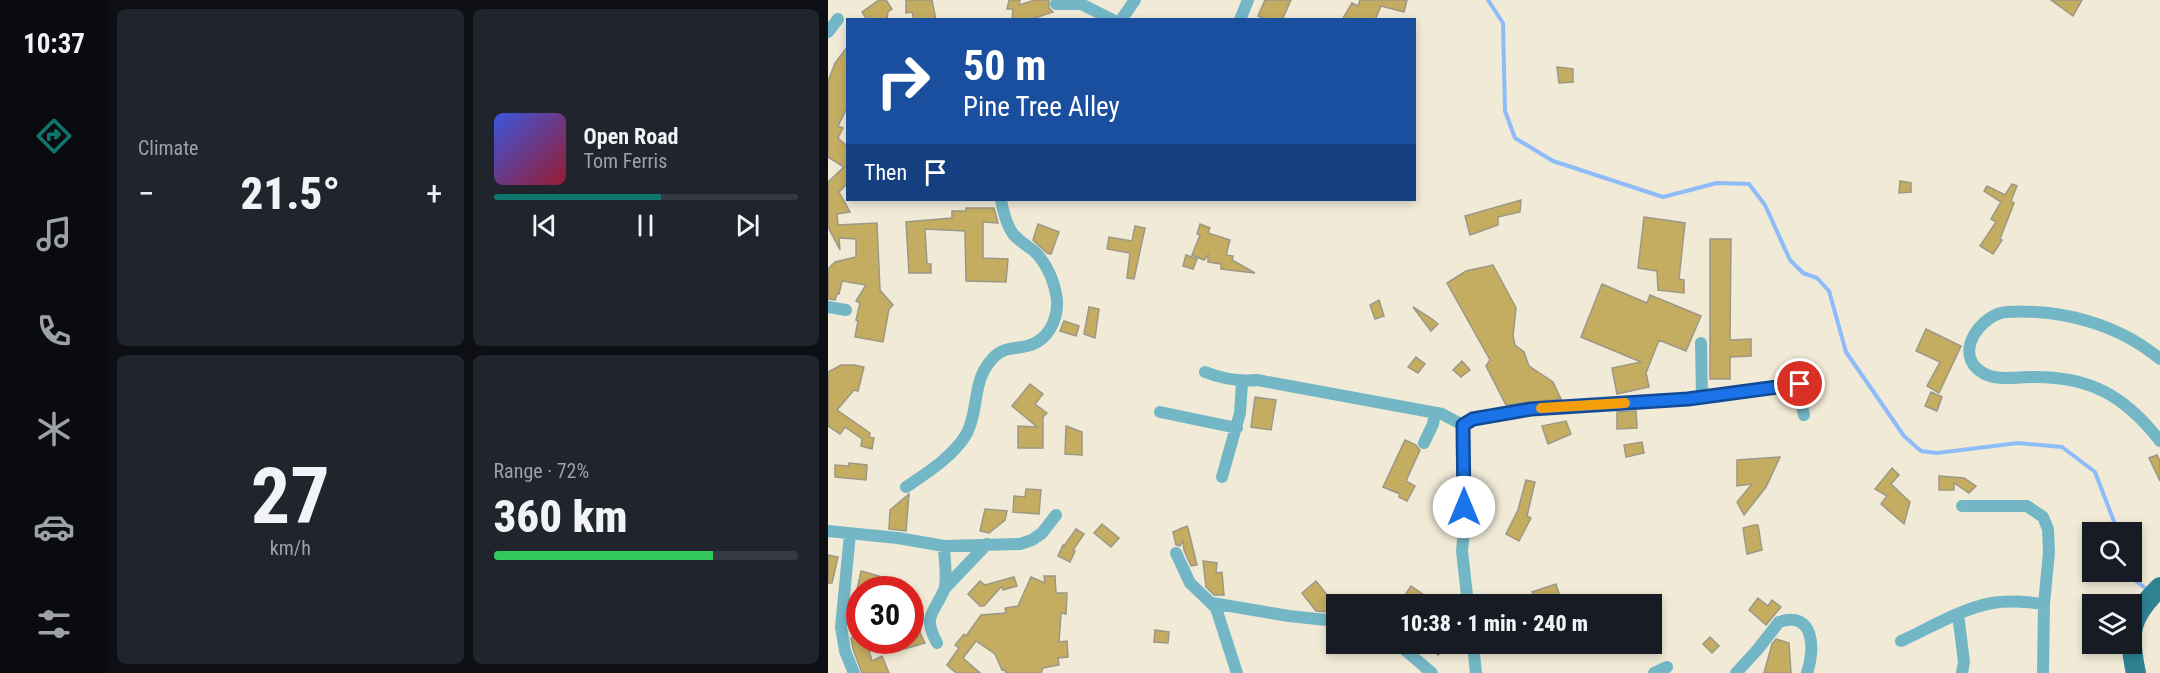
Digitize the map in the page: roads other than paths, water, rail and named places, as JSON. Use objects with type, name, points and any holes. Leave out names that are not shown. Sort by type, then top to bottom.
[{"type":"main road","points":[[2136,673],[2132,654],[2132,629],[2135,616],[2142,605],[2160,587]]},
{"type":"street","points":[[1122,18],[1135,0]]},
{"type":"street","points":[[1241,18],[1248,0]]},
{"type":"street","points":[[1056,4],[1081,4],[1109,18]]},
{"type":"street","points":[[828,32],[838,19]]},
{"type":"street","points":[[906,488],[935,468],[966,435],[980,377],[995,356],[1003,349],[1038,342],[1051,328],[1057,315],[1057,300],[1052,278],[1035,252],[1011,232],[1003,213],[1001,201]]},
{"type":"street","points":[[828,307],[846,310]]},
{"type":"street","points":[[2160,359],[2149,350],[2104,326],[2057,313],[2003,312],[1986,322],[1977,331],[1968,349],[1971,362],[1986,375],[2067,378],[2092,385],[2129,407],[2143,419],[2160,441]]},
{"type":"street","points":[[1701,343],[1702,398]]},
{"type":"street","points":[[1803,371],[1800,400],[1804,415]]},
{"type":"street","points":[[1205,372],[1224,379],[1242,382],[1257,380],[1443,414],[1463,425]]},
{"type":"street","points":[[1222,477],[1237,429],[1242,382]]},
{"type":"street","points":[[1463,425],[1473,419],[1531,409],[1702,398],[1800,384]]},
{"type":"street","points":[[1160,412],[1237,429]]},
{"type":"street","points":[[1424,443],[1433,424],[1435,413]]},
{"type":"street","points":[[1463,425],[1464,531],[1462,551],[1467,594]]},
{"type":"street","points":[[1962,506],[2027,506],[2043,517],[2048,529],[2049,552],[2044,604],[2043,673]]},
{"type":"street","points":[[828,531],[898,538],[944,546],[1020,544],[1042,533],[1056,515]]},
{"type":"street","points":[[850,534],[841,627],[845,651],[854,673]]},
{"type":"street","points":[[937,643],[929,623],[935,604],[945,588],[987,544]]},
{"type":"street","points":[[944,546],[945,588]]},
{"type":"street","points":[[1176,553],[1190,583],[1212,603],[1220,619],[1237,673]]},
{"type":"street","points":[[1212,603],[1326,620]]},
{"type":"street","points":[[1901,641],[1958,614],[1990,603],[2044,604]]},
{"type":"street","points":[[1958,614],[1964,662],[1962,673]]},
{"type":"street","points":[[1736,673],[1779,622],[1793,620],[1806,627],[1811,640],[1812,654],[1807,673]]},
{"type":"street","points":[[1410,654],[1432,673]]},
{"type":"street","points":[[1474,654],[1476,673]]},
{"type":"street","points":[[1654,673],[1667,667]]},
{"type":"waterway","points":[[1488,0],[1503,23],[1505,111],[1515,138],[1553,161],[1663,197],[1717,183],[1749,184],[1765,205],[1790,260],[1803,273],[1817,278],[1829,291],[1846,352],[1904,436],[1921,451],[1937,453],[2018,443],[2062,447],[2095,472],[2114,522]]},
{"type":"waterway","points":[[2137,582],[2148,590]]}]
